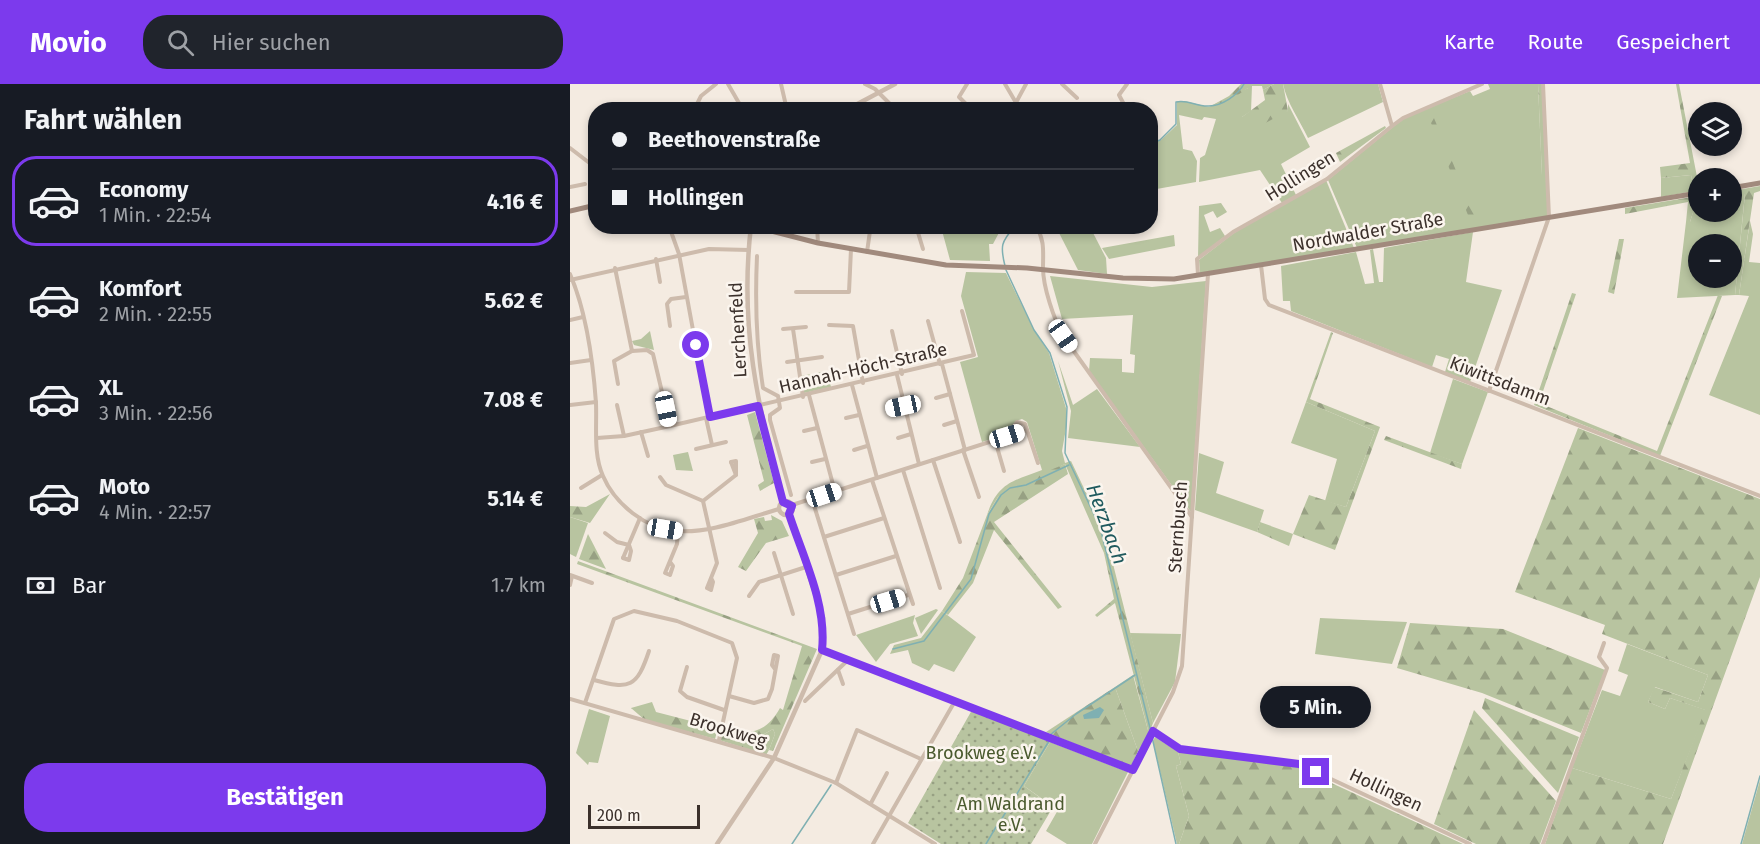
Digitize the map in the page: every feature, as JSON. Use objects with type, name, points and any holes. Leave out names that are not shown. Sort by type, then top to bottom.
[{"type":"main road","points":[[1742,186],[1760,183]]},
{"type":"main road","name":"Nordwalder Straße","points":[[783,234],[818,243],[946,265],[1042,269],[1150,279],[1198,276],[1688,195]]},
{"type":"main road","points":[[570,211],[588,208]]},
{"type":"street","points":[[698,102],[701,96],[716,84]]},
{"type":"street","points":[[728,84],[739,102]]},
{"type":"street","points":[[781,84],[785,102]]},
{"type":"street","points":[[865,84],[889,102]]},
{"type":"street","points":[[861,102],[896,84]]},
{"type":"street","points":[[965,102],[960,97],[967,84]]},
{"type":"street","points":[[1005,84],[1014,101],[1026,84]]},
{"type":"street","points":[[1062,84],[1077,98]]},
{"type":"street","points":[[1123,102],[1119,95],[1127,84]]},
{"type":"street","points":[[1380,84],[1392,126],[1403,118],[1482,84]]},
{"type":"street","points":[[1490,391],[1549,217],[1543,84]]},
{"type":"street","name":"Hollingen","points":[[1198,276],[1197,260],[1233,232],[1327,179],[1392,126]]},
{"type":"street","points":[[570,148],[588,162]]},
{"type":"street","points":[[570,187],[585,184]]},
{"type":"street","points":[[672,234],[679,254],[712,445]]},
{"type":"street","name":"Lerchenfeld","points":[[751,234],[748,259],[749,340],[758,406],[783,502]]},
{"type":"street","points":[[817,234],[818,243]]},
{"type":"street","points":[[867,252],[869,234]]},
{"type":"street","points":[[918,234],[923,249]]},
{"type":"street","points":[[1039,234],[1044,248],[1042,269],[1055,321],[1063,336],[1192,517]]},
{"type":"street","points":[[571,279],[709,249],[749,250]]},
{"type":"street","points":[[796,292],[849,292],[851,249]]},
{"type":"street","points":[[758,256],[756,318],[763,388],[767,392],[776,393],[779,402],[780,408],[770,415],[770,420],[791,495]]},
{"type":"street","points":[[748,259],[757,269]]},
{"type":"street","points":[[656,260],[660,282]]},
{"type":"street","name":"Kiwittsdamm","points":[[1261,265],[1265,299],[1269,305],[1760,496]]},
{"type":"street","points":[[615,268],[632,351]]},
{"type":"street","points":[[570,274],[583,317],[591,360],[602,475],[608,487],[627,509],[654,525],[678,531],[710,528],[779,510],[783,502],[792,506],[1027,430]]},
{"type":"street","name":"Sternbusch","points":[[1095,844],[1178,682],[1182,666],[1208,274]]},
{"type":"street","points":[[670,326],[667,304],[671,299],[686,297]]},
{"type":"street","name":"Hannah-Höch-Straße","points":[[597,438],[624,436],[670,426],[863,383],[975,355],[962,311]]},
{"type":"street","points":[[570,320],[583,317]]},
{"type":"street","points":[[928,321],[979,497]]},
{"type":"street","points":[[829,325],[853,326],[863,383]]},
{"type":"street","points":[[783,329],[806,327]]},
{"type":"street","points":[[794,328],[803,396]]},
{"type":"street","points":[[892,331],[903,406],[919,465]]},
{"type":"street","points":[[618,384],[614,361],[632,351],[647,350],[653,354],[670,426]]},
{"type":"street","points":[[787,362],[822,357]]},
{"type":"street","points":[[570,363],[591,360]]},
{"type":"street","points":[[852,385],[884,518],[913,604]]},
{"type":"street","points":[[936,398],[950,394]]},
{"type":"street","points":[[809,395],[835,492]]},
{"type":"street","points":[[570,405],[596,402]]},
{"type":"street","points":[[617,405],[624,436]]},
{"type":"street","points":[[890,409],[903,406]]},
{"type":"street","points":[[846,418],[859,415]]},
{"type":"street","points":[[944,425],[957,421]]},
{"type":"street","points":[[1007,436],[1017,422],[1025,424],[1038,463]]},
{"type":"street","points":[[804,431],[817,428]]},
{"type":"street","points":[[641,432],[648,456]]},
{"type":"street","points":[[898,438],[910,434]]},
{"type":"street","points":[[995,440],[1004,471]]},
{"type":"street","points":[[696,449],[726,442]]},
{"type":"street","points":[[854,450],[867,446]]},
{"type":"street","points":[[813,462],[825,459]]},
{"type":"street","points":[[933,460],[960,542]]},
{"type":"street","points":[[903,470],[940,588]]},
{"type":"street","points":[[581,488],[602,475]]},
{"type":"street","points":[[703,501],[736,475]]},
{"type":"street","points":[[660,477],[666,485],[703,501]]},
{"type":"street","points":[[780,490],[786,480]]},
{"type":"street","points":[[812,499],[854,634]]},
{"type":"street","points":[[703,501],[717,562],[711,579]]},
{"type":"street","points":[[717,844],[774,758],[822,650],[823,618],[789,514],[792,506]]},
{"type":"street","points":[[779,510],[784,515],[789,514]]},
{"type":"street","points":[[605,533],[617,542],[629,545],[640,518]]},
{"type":"street","points":[[824,537],[884,518]]},
{"type":"street","points":[[670,562],[677,544],[678,531]]},
{"type":"street","points":[[774,554],[793,614]]},
{"type":"street","points":[[836,575],[896,556]]},
{"type":"street","points":[[749,596],[756,584],[806,567]]},
{"type":"street","points":[[570,585],[571,575],[592,583]]},
{"type":"street","points":[[848,614],[909,595]]},
{"type":"street","points":[[585,703],[611,624],[628,611],[677,621],[732,643],[738,656],[719,740]]},
{"type":"street","points":[[1543,844],[1607,668],[1599,657],[1604,643]]},
{"type":"street","points":[[822,650],[1133,770]]},
{"type":"street","points":[[594,680],[619,687],[626,686],[641,676],[649,651]]},
{"type":"street","points":[[805,701],[848,660]]},
{"type":"street","points":[[687,667],[680,691],[687,697],[724,710]]},
{"type":"street","points":[[729,696],[754,703],[768,699],[775,669]]},
{"type":"street","points":[[838,670],[843,684]]},
{"type":"street","name":"Brookweg","points":[[570,699],[719,740],[774,758],[836,783],[935,844]]},
{"type":"street","points":[[873,844],[955,701]]},
{"type":"street","points":[[836,783],[857,730],[921,759]]},
{"type":"street","name":"Hollingen","points":[[1153,732],[1180,749],[1299,764],[1470,844]]},
{"type":"street","points":[[871,803],[887,773]]},
{"type":"green space","points":[[1241,84],[1248,84],[1248,88],[1232,99],[1209,107],[1229,96]]},
{"type":"green space","points":[[1248,84],[1274,84],[1263,90],[1262,86],[1252,86],[1251,111],[1242,117],[1288,111],[1288,104],[1310,147],[1281,164],[1296,195],[1282,203],[1260,170],[1199,182],[1200,158],[1205,155],[1216,119],[1204,117],[1202,120],[1179,115],[1183,149],[1192,151],[1197,161],[1196,182],[1158,189],[1158,141],[1177,125],[1177,102],[1184,101],[1209,107],[1248,88]]},
{"type":"green space","points":[[1274,84],[1283,84],[1288,111],[1252,130],[1242,117],[1265,100],[1263,90]]},
{"type":"green space","points":[[1283,84],[1378,84],[1383,102],[1308,138],[1290,104]]},
{"type":"green space","points":[[1488,84],[1538,84],[1542,175],[1546,175],[1548,216],[1357,248],[1328,180],[1404,118],[1470,91],[1473,96],[1490,89]]},
{"type":"green space","points":[[1538,84],[1542,84],[1546,175],[1542,176]]},
{"type":"green space","points":[[1676,84],[1679,84],[1688,130],[1688,152]]},
{"type":"green space","points":[[1431,111],[1478,223],[1472,225],[1427,113]]},
{"type":"green space","points":[[1385,126],[1386,128],[1340,162],[1336,153]]},
{"type":"green space","points":[[1689,156],[1693,156],[1695,168],[1688,168],[1688,175],[1661,178],[1660,167],[1690,163]]},
{"type":"green space","points":[[1688,175],[1688,192],[1661,197],[1661,178]]},
{"type":"green space","points":[[1326,180],[1354,248],[1200,273],[1199,260],[1234,233]]},
{"type":"green space","points":[[1760,186],[1760,191],[1754,193],[1742,275],[1741,234],[1745,194],[1742,194],[1742,189]]},
{"type":"green space","points":[[1745,193],[1741,234],[1688,234],[1688,288],[1736,288],[1735,295],[1677,298],[1686,222],[1742,222],[1742,194]]},
{"type":"green space","points":[[1688,198],[1688,202],[1625,214],[1625,208]]},
{"type":"green space","points":[[1221,203],[1227,212],[1217,218],[1213,211],[1204,215],[1210,232],[1220,228],[1225,236],[1198,258],[1199,206]]},
{"type":"green space","points":[[1750,221],[1753,234],[1749,262],[1760,263],[1760,415],[1709,395],[1749,296],[1739,295],[1740,288],[1742,288]]},
{"type":"green space","points":[[1473,232],[1466,282],[1502,290],[1470,382],[1445,372],[1449,359],[1436,355],[1432,367],[1291,311],[1290,301],[1283,301],[1281,266],[1356,252],[1365,284],[1374,283],[1370,250],[1373,249],[1379,282],[1383,282],[1384,248]]},
{"type":"green space","points":[[943,234],[998,234],[993,244],[989,244],[990,261],[950,260]]},
{"type":"green space","points":[[1060,234],[1094,234],[1106,258],[1107,274],[1078,270]]},
{"type":"green space","points":[[1174,235],[1175,246],[1109,259],[1102,248]]},
{"type":"green space","points":[[1619,239],[1624,239],[1614,294],[1608,292]]},
{"type":"green space","points":[[966,272],[1006,273],[1034,330],[1049,353],[1066,408],[1067,423],[1062,451],[1065,463],[1071,461],[1101,524],[1110,552],[1104,553],[1065,464],[998,497],[987,515],[996,496],[1008,484],[1042,470],[1027,422],[1022,419],[1016,421],[1005,435],[982,442],[960,362],[978,357],[961,296]]},
{"type":"green space","points":[[1050,276],[1152,287],[1206,281],[1191,512],[1089,371],[1090,358],[1122,359],[1122,372],[1134,373],[1135,355],[1130,354],[1133,315],[1062,319]]},
{"type":"green space","points":[[1736,288],[1740,288],[1739,295],[1735,295]]},
{"type":"green space","points":[[1572,293],[1576,294],[1539,403],[1657,451],[1718,295],[1722,296],[1660,456],[1534,405]]},
{"type":"green space","points":[[650,331],[654,350],[634,345],[632,341],[641,339]]},
{"type":"green space","points":[[1331,332],[1333,333],[1310,399],[1380,427],[1335,550],[1293,534],[1309,495],[1346,507],[1375,431],[1306,402]]},
{"type":"green space","points":[[1058,361],[1073,405],[1097,389],[1140,447],[1068,438],[1071,411]]},
{"type":"green space","points":[[827,371],[831,387],[804,393],[801,376]]},
{"type":"green space","points":[[1453,379],[1488,392],[1462,464],[1430,453]]},
{"type":"green space","points":[[1306,402],[1375,431],[1346,507],[1325,501],[1337,459],[1291,443]]},
{"type":"green space","points":[[755,412],[774,483],[760,491],[758,485],[764,481],[747,415]]},
{"type":"green space","points":[[1578,428],[1760,499],[1760,577],[1663,844],[1545,844],[1572,768],[1671,799],[1705,710],[1670,698],[1665,709],[1648,702],[1654,687],[1698,702],[1708,675],[1602,634],[1605,625],[1515,592]]},
{"type":"green space","points":[[1386,436],[1462,464],[1461,469],[1384,440]]},
{"type":"green space","points":[[688,452],[693,471],[676,470],[673,455]]},
{"type":"green space","points":[[1199,453],[1224,462],[1216,493],[1264,510],[1257,532],[1195,510]]},
{"type":"green space","points":[[1065,464],[1068,474],[994,522],[1062,607],[1058,609],[994,530],[973,583],[948,615],[942,611],[963,578],[987,515],[998,497],[1007,488]]},
{"type":"green space","points":[[610,494],[590,523],[570,517],[570,506],[586,507]]},
{"type":"green space","points":[[771,515],[782,521],[789,536],[766,543],[746,571],[738,567],[758,533],[754,519],[764,517],[765,521],[772,520]]},
{"type":"green space","points":[[570,517],[588,523],[576,557],[570,554]]},
{"type":"green space","points":[[1260,522],[1293,534],[1289,546],[1257,532]]},
{"type":"green space","points":[[588,534],[606,569],[579,559]]},
{"type":"green space","points":[[1110,552],[1153,723],[1149,734],[1115,603],[1097,617],[1095,615],[1114,599],[1104,553]]},
{"type":"green space","points":[[578,561],[817,649],[773,751],[769,750],[766,755],[719,740],[723,729],[749,732],[763,728],[780,708],[783,710],[802,646],[577,564]],"holes":[[[773,729],[775,734],[769,750],[754,740]]]},
{"type":"green space","points":[[938,610],[921,634],[915,618]]},
{"type":"green space","points":[[942,611],[976,637],[954,672],[934,664],[929,671],[912,663],[908,650],[890,654],[894,645],[921,638]]},
{"type":"green space","points":[[915,615],[913,623],[918,636],[890,644],[876,662],[856,635]]},
{"type":"green space","points":[[1320,618],[1407,622],[1392,664],[1315,654]]},
{"type":"green space","points":[[1410,623],[1503,629],[1605,670],[1581,733],[1482,693],[1397,668]]},
{"type":"green space","points":[[1130,633],[1181,634],[1175,682],[1153,723]]},
{"type":"green space","points":[[1627,644],[1708,675],[1698,702],[1655,687],[1648,702],[1665,709],[1670,698],[1706,710],[1671,799],[1572,768],[1602,690],[1620,696],[1628,675],[1618,671]]},
{"type":"green space","points":[[1133,675],[1149,734],[1138,751],[1115,687]]},
{"type":"green space","points":[[1115,687],[1138,751],[1131,767],[1046,732]]},
{"type":"green space","points":[[1485,698],[1579,737],[1558,793],[1482,708]]},
{"type":"green space","points":[[652,702],[656,712],[718,728],[715,739],[645,720],[631,708]]},
{"type":"green space","points":[[589,709],[610,716],[598,763],[589,762],[588,765],[576,753]]},
{"type":"green space","name":"Brookweg e.V.","points":[[972,710],[1050,742],[1024,786],[1053,807],[1031,844],[941,844],[908,823]]},
{"type":"green space","points":[[1474,710],[1556,801],[1540,844],[1476,844],[1434,824]]},
{"type":"green space","points":[[773,729],[775,734],[769,750],[754,740]]},
{"type":"green space","points":[[1155,737],[1178,752],[1181,764],[1176,766],[1189,816],[1179,844],[1177,844],[1153,741]]},
{"type":"green space","points":[[1050,742],[1128,772],[1092,844],[1067,844],[1046,831],[1058,810],[1024,786]]},
{"type":"green space","points":[[1178,752],[1297,767],[1463,844],[1179,844],[1189,816],[1176,766],[1181,764]]},
{"type":"green space","points":[[1760,780],[1760,844],[1742,844]]},
{"type":"water","points":[[1100,707],[1104,710],[1099,718],[1084,719],[1083,715]]},
{"type":"waterway","name":"Herzbach","points":[[1158,141],[1176,124],[1176,102],[1214,106],[1229,99],[1244,84]]},
{"type":"waterway","name":"Herzbach","points":[[1005,266],[1002,254],[1003,244],[1009,234]]},
{"type":"waterway","name":"Herzbach","points":[[1006,270],[1034,330],[1050,353],[1067,407],[1065,453],[1100,527],[1151,732]]},
{"type":"waterway","points":[[893,649],[924,641],[971,579],[989,514],[1001,495],[1010,488],[1026,485],[1069,465]]},
{"type":"waterway","points":[[1050,735],[1076,714],[1135,675]]},
{"type":"waterway","name":"Herzbach","points":[[1152,737],[1176,844]]},
{"type":"waterway","points":[[998,825],[1049,741]]},
{"type":"waterway","points":[[1741,844],[1760,776]]},
{"type":"waterway","points":[[792,844],[831,785]]},
{"type":"waterway","points":[[986,844],[996,827]]},
{"type":"route","points":[[696,345],[710,417],[758,406],[783,502],[790,502],[793,508],[789,514],[820,606],[824,631],[822,650],[1133,770],[1153,731],[1180,749],[1299,764],[1316,772]]},
{"type":"park label","name":"Am Waldrand e.V.","points":[[1011,814]]}]
